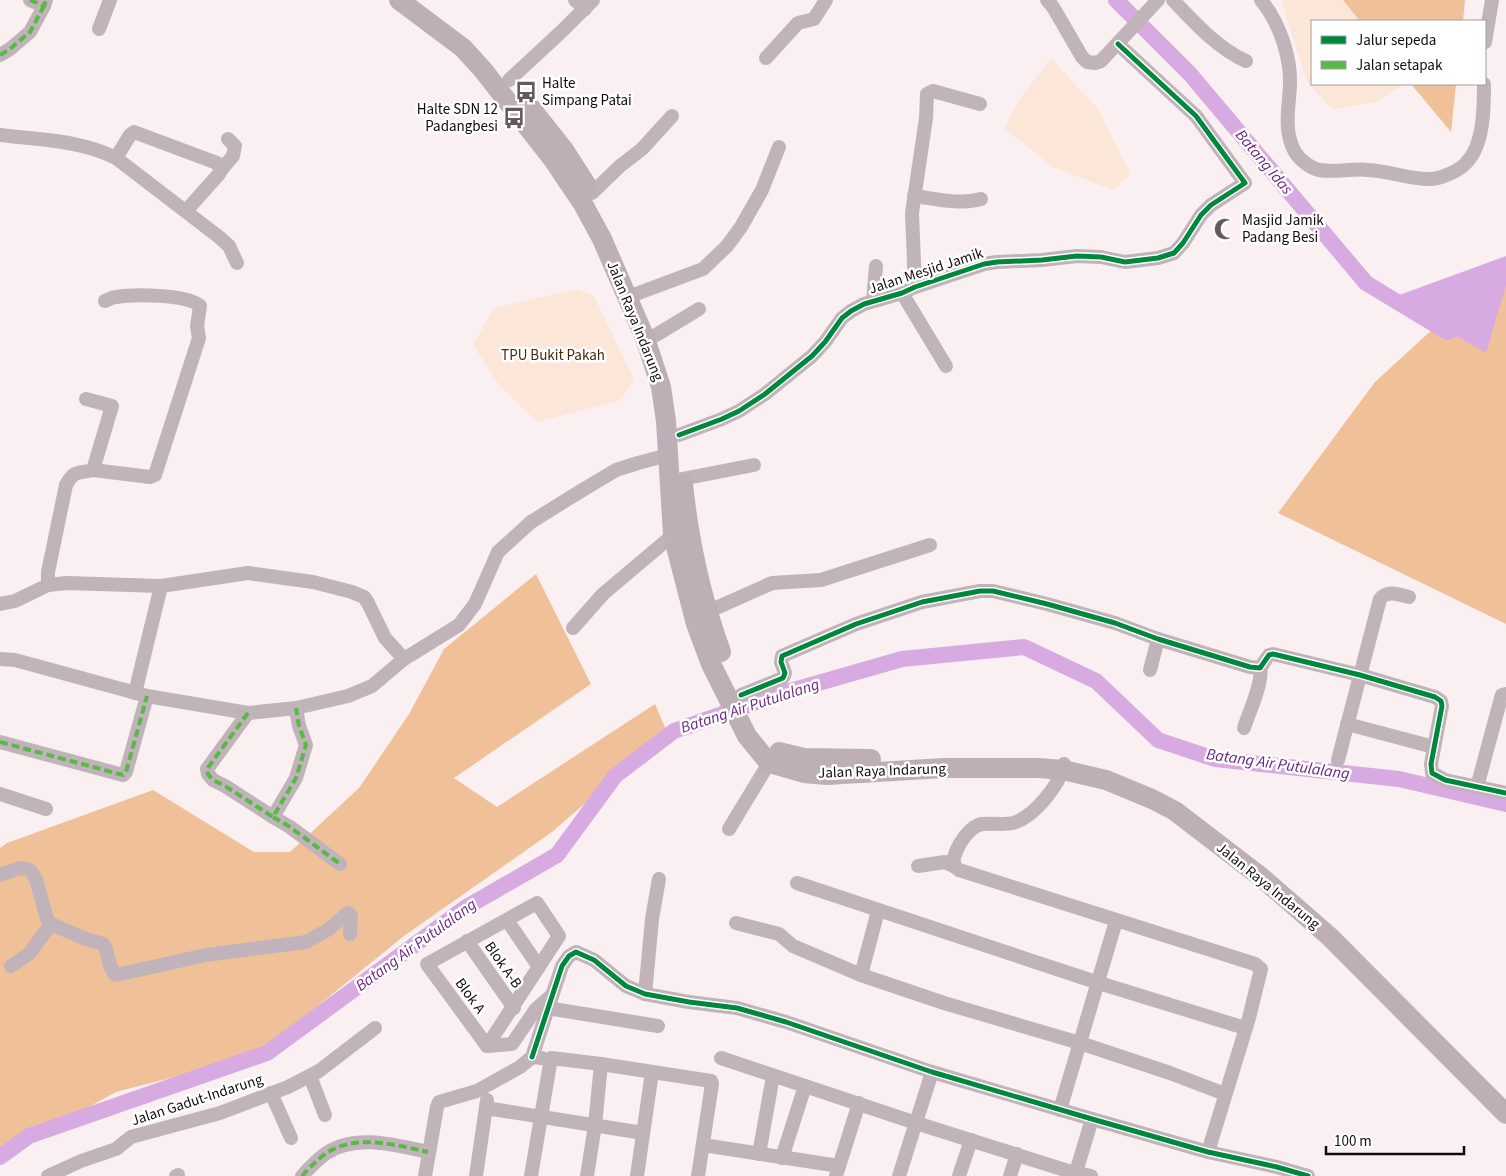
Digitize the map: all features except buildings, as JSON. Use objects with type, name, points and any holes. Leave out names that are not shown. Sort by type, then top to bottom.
[{"type":"highway","name":"Jalan Raya Indarung","points":[[399,0],[463,48],[592,193],[608,225],[636,294],[656,335],[669,373],[679,434],[682,479],[692,551],[696,624],[711,664],[738,698]]},
{"type":"highway","name":"Jalan Raya Indarung","points":[[421,0],[469,38],[509,80],[558,154],[602,239],[645,338],[661,387],[674,535],[694,591],[707,612],[738,698],[753,733],[769,763],[804,773],[827,775],[944,763],[989,756],[1064,766],[1097,767],[1165,792],[1330,937],[1506,1114]]},
{"type":"highway","name":"Jalan Raya Indarung","points":[[753,733],[776,751],[804,758],[944,763]]},
{"type":"highway","name":"Jalan Raya Indarung","points":[[1207,829],[1269,868],[1342,929],[1506,1100]]},
{"type":"street","points":[[0,55],[30,32],[45,3],[30,0]]},
{"type":"street","points":[[99,29],[110,0]]},
{"type":"street","points":[[766,58],[798,23],[814,19],[826,0]]},
{"type":"street","points":[[1047,0],[1082,57],[1087,62],[1095,63],[1101,61],[1154,4]]},
{"type":"street","points":[[1173,0],[1225,49],[1246,61]]},
{"type":"street","points":[[1261,0],[1278,28],[1286,55],[1290,83],[1287,114],[1289,138],[1298,156],[1318,170],[1367,170],[1397,176],[1433,179],[1458,169],[1465,165],[1476,150],[1484,110],[1484,85]]},
{"type":"street","points":[[1486,36],[1492,0]]},
{"type":"street","points":[[509,80],[562,31],[584,3]]},
{"type":"street","name":"Jalan Mesjid Jamik","points":[[679,434],[706,426],[730,415],[765,394],[812,356],[825,342],[842,318],[864,304],[902,293],[915,286],[984,264],[1078,256],[1101,257],[1125,262],[1158,258],[1174,253],[1183,243],[1201,215],[1211,205],[1245,183],[1196,116],[1119,42]]},
{"type":"street","points":[[915,286],[912,213],[926,118],[927,94],[933,91],[980,104]]},
{"type":"street","points":[[592,193],[620,166],[642,149],[672,116]]},
{"type":"street","points":[[116,158],[130,135],[134,132],[217,163],[221,170]]},
{"type":"street","points":[[0,136],[85,146],[101,150],[116,158],[230,246],[237,263]]},
{"type":"street","points":[[186,211],[215,180],[234,153],[235,146],[228,139]]},
{"type":"street","points":[[636,294],[703,269],[727,246],[741,227],[762,190],[778,147]]},
{"type":"street","points":[[914,196],[967,202],[981,199]]},
{"type":"street","points":[[873,301],[876,266]]},
{"type":"street","points":[[902,293],[946,366]]},
{"type":"street","points":[[48,585],[48,572],[66,485],[72,475],[80,471],[93,470],[150,477],[155,475],[199,338],[200,306],[196,302],[166,296],[114,297],[105,301]]},
{"type":"street","points":[[656,335],[699,309]]},
{"type":"street","points":[[86,399],[112,406],[93,470]]},
{"type":"street","points":[[0,659],[14,660],[141,694],[248,713],[296,708],[348,696],[372,686],[404,659],[459,625],[475,604],[498,552],[531,522],[616,470],[638,462],[668,455]]},
{"type":"street","points":[[682,479],[754,465]]},
{"type":"street","points":[[573,628],[604,594],[674,535]]},
{"type":"street","points":[[707,612],[772,583],[821,580],[930,545]]},
{"type":"street","points":[[0,604],[15,602],[48,585],[66,583],[161,586],[248,573],[313,582],[352,592],[364,598],[368,602],[385,638],[404,659]]},
{"type":"street","points":[[0,742],[123,775],[126,772],[161,586]]},
{"type":"street","points":[[738,698],[783,678],[785,673],[781,662],[782,656],[870,618],[922,602],[980,591],[994,591],[1047,604],[1115,623],[1158,640],[1250,667],[1260,668]]},
{"type":"street","points":[[1338,760],[1380,599],[1382,596],[1390,594],[1409,597]]},
{"type":"street","points":[[1150,670],[1158,640]]},
{"type":"street","points":[[1244,728],[1260,682],[1262,673],[1260,668],[1266,658],[1273,654],[1360,675],[1441,701],[1442,706],[1431,768],[1432,773],[1444,780],[1506,794]]},
{"type":"street","points":[[1477,787],[1501,698],[1502,695],[1506,694]]},
{"type":"street","points":[[273,817],[296,778],[306,745],[299,726],[296,708]]},
{"type":"street","points":[[248,713],[208,769],[208,774],[214,780],[273,817],[340,864]]},
{"type":"street","points":[[1347,724],[1434,748]]},
{"type":"street","points":[[729,830],[769,763]]},
{"type":"street","points":[[954,866],[954,856],[967,834],[981,824],[1012,823],[1034,811],[1047,795],[1064,766]]},
{"type":"street","points":[[0,794],[46,808]]},
{"type":"street","points":[[918,866],[945,862],[959,870],[1255,964],[1261,969],[1261,976],[1246,1028],[1208,1152]]},
{"type":"street","points":[[0,875],[20,868],[26,868],[33,873],[47,919],[51,924],[103,944],[106,948],[111,970],[114,974],[118,975],[206,955],[306,942],[329,929],[348,913],[351,916],[350,934]]},
{"type":"street","points":[[645,994],[652,918],[659,879]]},
{"type":"street","points":[[797,883],[1098,983],[1246,1028]]},
{"type":"street","points":[[467,941],[537,903],[559,936],[488,1046]]},
{"type":"street","points":[[861,975],[878,911]]},
{"type":"street","points":[[507,920],[539,968]]},
{"type":"street","points":[[1060,1110],[1116,921]]},
{"type":"street","points":[[736,923],[779,934],[793,946],[861,975],[944,1003],[1080,1043],[1170,1073],[1225,1094]]},
{"type":"street","points":[[11,966],[29,954],[51,924]]},
{"type":"street","name":"Blok A","points":[[467,941],[427,964],[488,1046]]},
{"type":"street","name":"Blok A-B","points":[[467,941],[514,1008]]},
{"type":"street","points":[[425,1176],[428,1152],[439,1102],[464,1096],[488,1085],[520,1067],[532,1057],[562,966],[569,956],[576,952],[594,960],[626,986],[645,994],[737,1008],[786,1022],[932,1072],[1208,1152],[1266,1171],[1277,1167],[1308,1176]]},
{"type":"street","points":[[488,1046],[512,1044],[536,1009],[549,1002],[658,1026]]},
{"type":"street","name":"Jalan Gadut-Indarung","points":[[48,1176],[81,1160],[116,1149],[131,1137],[220,1113],[310,1076],[374,1028]]},
{"type":"street","points":[[532,1057],[601,1064],[712,1082],[698,1176]]},
{"type":"street","points":[[531,1176],[551,1058]]},
{"type":"street","points":[[721,1058],[916,1123],[1017,1154],[1068,1173],[1090,1176]]},
{"type":"street","points":[[587,1176],[595,1125],[601,1064]]},
{"type":"street","points":[[637,1176],[652,1072]]},
{"type":"street","points":[[899,1176],[932,1072]]},
{"type":"street","points":[[310,1076],[325,1115]]},
{"type":"street","points":[[759,1154],[773,1076]]},
{"type":"street","points":[[476,1176],[488,1085]]},
{"type":"street","points":[[782,1158],[804,1086]]},
{"type":"street","points":[[271,1093],[291,1138]]},
{"type":"street","points":[[704,1145],[782,1158],[837,1171],[859,1103]]},
{"type":"street","points":[[486,1108],[541,1115],[643,1133]]},
{"type":"street","points":[[1068,1173],[1092,1119]]},
{"type":"street","points":[[959,1176],[971,1140]]},
{"type":"street","points":[[302,1176],[327,1153],[351,1144],[376,1143],[428,1152]]},
{"type":"street","points":[[1010,1176],[1017,1154]]},
{"type":"green space","points":[[1281,0],[1413,0],[1416,20],[1311,20],[1311,85],[1403,85],[1375,102],[1332,109],[1307,82]]},
{"type":"green space","points":[[1051,58],[1098,109],[1131,174],[1113,190],[1053,167],[1004,128],[1020,99]]},
{"type":"green space","name":"TPU Bukit Pakah","points":[[577,289],[594,296],[634,380],[621,400],[537,422],[499,385],[473,345],[494,308]]},
{"type":"shaded area","points":[[1343,0],[1465,0],[1463,20],[1359,20]]},
{"type":"shaded area","points":[[1412,85],[1456,85],[1451,132]]},
{"type":"shaded area","points":[[1506,256],[1506,285],[1486,353],[1391,298]]},
{"type":"shaded area","points":[[1506,262],[1506,624],[1278,513],[1375,382]]},
{"type":"shaded area","points":[[536,574],[591,684],[454,778],[497,807],[655,704],[667,732],[552,832],[404,936],[256,1056],[116,1092],[0,1156],[0,848],[7,843],[153,790],[254,852],[290,852],[359,788],[409,714],[444,649]]},
{"type":"waterway","name":"Batang Idas","points":[[1116,0],[1190,74],[1366,283],[1447,332],[1468,323]]},
{"type":"waterway","name":"Batang Air Putulalang","points":[[0,1157],[29,1136],[267,1053],[465,908],[557,855],[615,776],[674,731],[773,696],[902,659],[1024,647],[1096,681],[1158,740],[1215,759],[1399,779],[1506,804]]},
{"type":"marked path","points":[[30,0],[44,6],[46,0]]},
{"type":"marked path","points":[[0,55],[30,32],[44,6]]},
{"type":"marked path","points":[[0,742],[123,775],[126,772],[147,696]]},
{"type":"marked path","points":[[248,713],[207,769],[208,774],[213,780],[273,817],[296,778],[306,745],[299,726],[296,708]]},
{"type":"marked path","points":[[273,817],[290,827],[340,864]]},
{"type":"marked path","points":[[302,1176],[325,1154],[349,1144],[376,1142],[428,1152]]},
{"type":"cycle path","points":[[679,435],[739,411],[765,394],[812,356],[825,342],[842,318],[864,304],[902,293],[984,264],[1077,256],[1101,257],[1125,262],[1158,258],[1174,253],[1183,243],[1201,215],[1211,205],[1245,183],[1196,116],[1118,44]]},
{"type":"cycle path","points":[[741,695],[783,678],[785,673],[781,662],[782,656],[856,624],[922,602],[980,591],[993,591],[1115,623],[1158,639],[1250,667],[1260,668],[1269,655],[1273,654],[1360,675],[1435,697],[1441,701],[1442,706],[1431,764],[1432,773],[1445,780],[1506,793]]},
{"type":"cycle path","points":[[532,1057],[562,966],[569,956],[576,952],[594,960],[626,986],[645,994],[737,1008],[786,1022],[932,1072],[1208,1152],[1277,1167],[1308,1176]]},
{"type":"place","name":"Halte Simpang Patai","points":[[526,92]]},
{"type":"place","name":"Halte SDN 12 Padangbesi","points":[[514,118]]},
{"type":"place","name":"Masjid Jamik Padang Besi","points":[[1225,229]]}]
